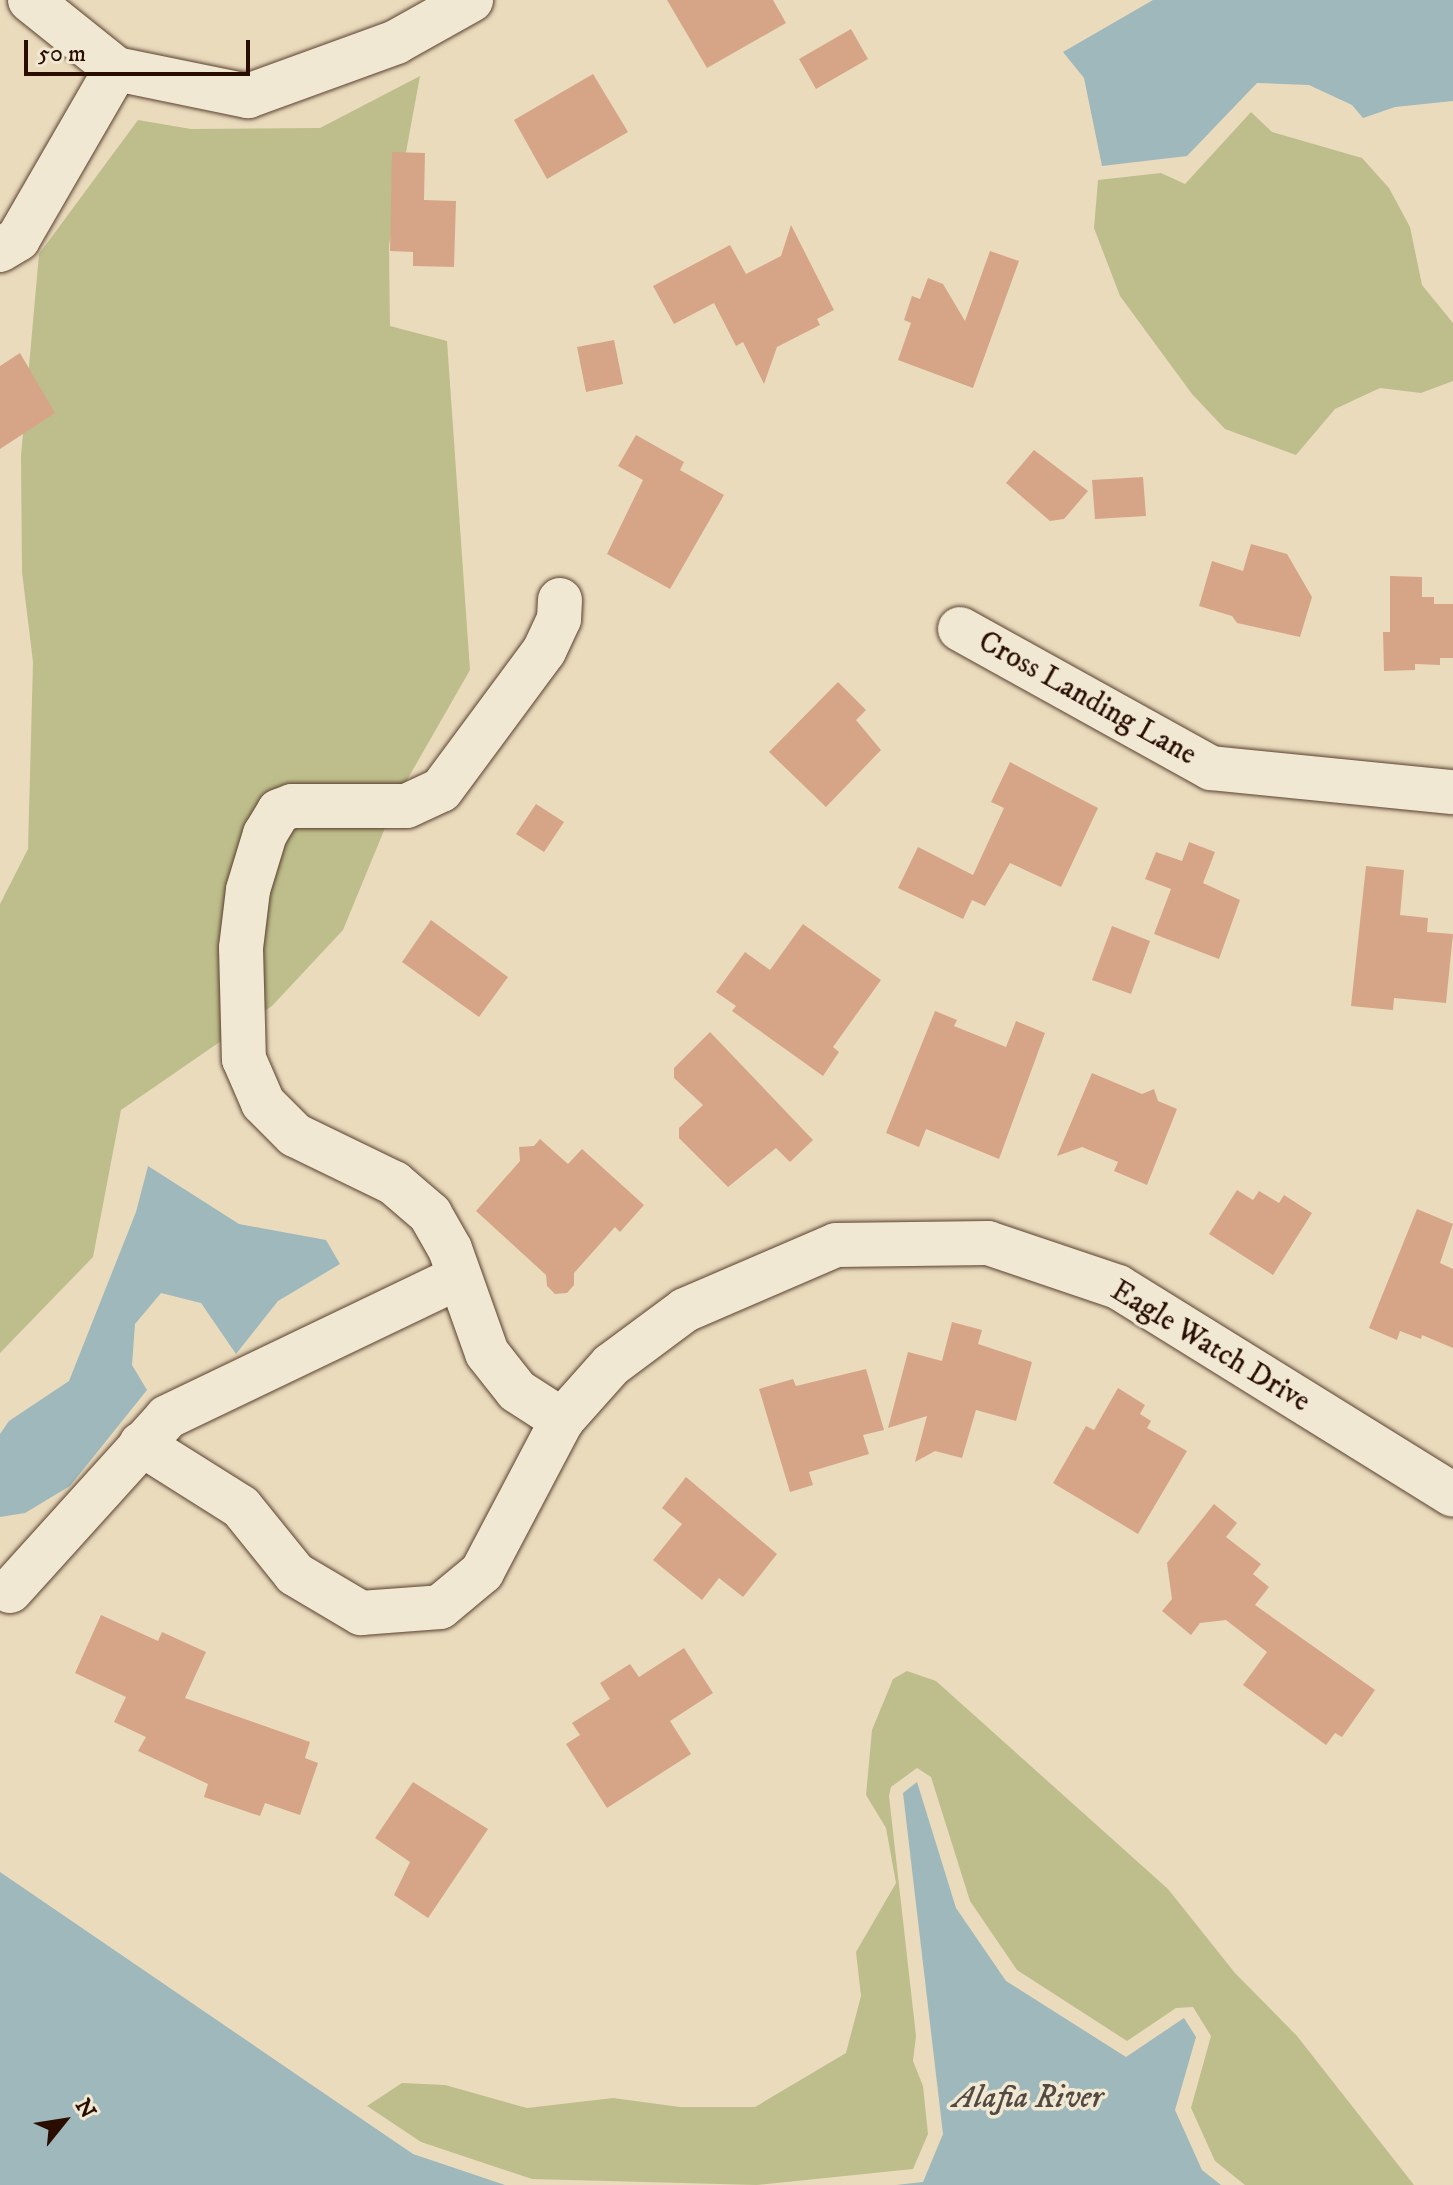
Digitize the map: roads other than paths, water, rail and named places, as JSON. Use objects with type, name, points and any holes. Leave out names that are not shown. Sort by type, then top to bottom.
[{"type":"street","points":[[30,0],[116,69],[248,96],[396,42],[471,0]]},
{"type":"street","points":[[0,250],[18,239],[116,69]]},
{"type":"street","points":[[560,600],[559,619],[544,651],[441,790],[406,806],[292,806],[279,811],[265,834],[248,890],[241,948],[244,1059],[250,1080],[263,1103],[295,1135],[413,1197],[442,1231],[487,1353],[503,1375],[537,1406],[562,1420]]},
{"type":"street","name":"Cross Landing Lane","points":[[960,629],[1211,768],[1453,792]]},
{"type":"street","name":"Eagle Watch Drive","points":[[141,1444],[241,1507],[295,1574],[361,1613],[440,1607],[482,1572],[562,1420],[611,1365],[685,1310],[836,1245],[988,1243],[1118,1287],[1453,1495]]},
{"type":"street","points":[[10,1591],[167,1417],[200,1398],[459,1277]]},
{"type":"water","points":[[1153,0],[1453,0],[1453,101],[1395,107],[1363,118],[1352,105],[1309,85],[1257,83],[1187,156],[1102,166],[1084,78],[1063,52]]},
{"type":"water","points":[[148,1166],[239,1224],[326,1240],[340,1264],[278,1301],[236,1354],[201,1303],[161,1293],[135,1324],[132,1365],[147,1390],[70,1486],[25,1513],[0,1517],[0,1434],[9,1421],[69,1381],[136,1212]]},
{"type":"water","name":"Alafia River","points":[[917,1782],[956,1908],[1006,1981],[1126,2057],[1184,2018],[1196,2037],[1175,2110],[1202,2170],[1221,2185],[896,2185],[923,2182],[943,2134],[903,1793]]},
{"type":"water","points":[[0,1872],[413,2154],[505,2185],[0,2185]]}]
